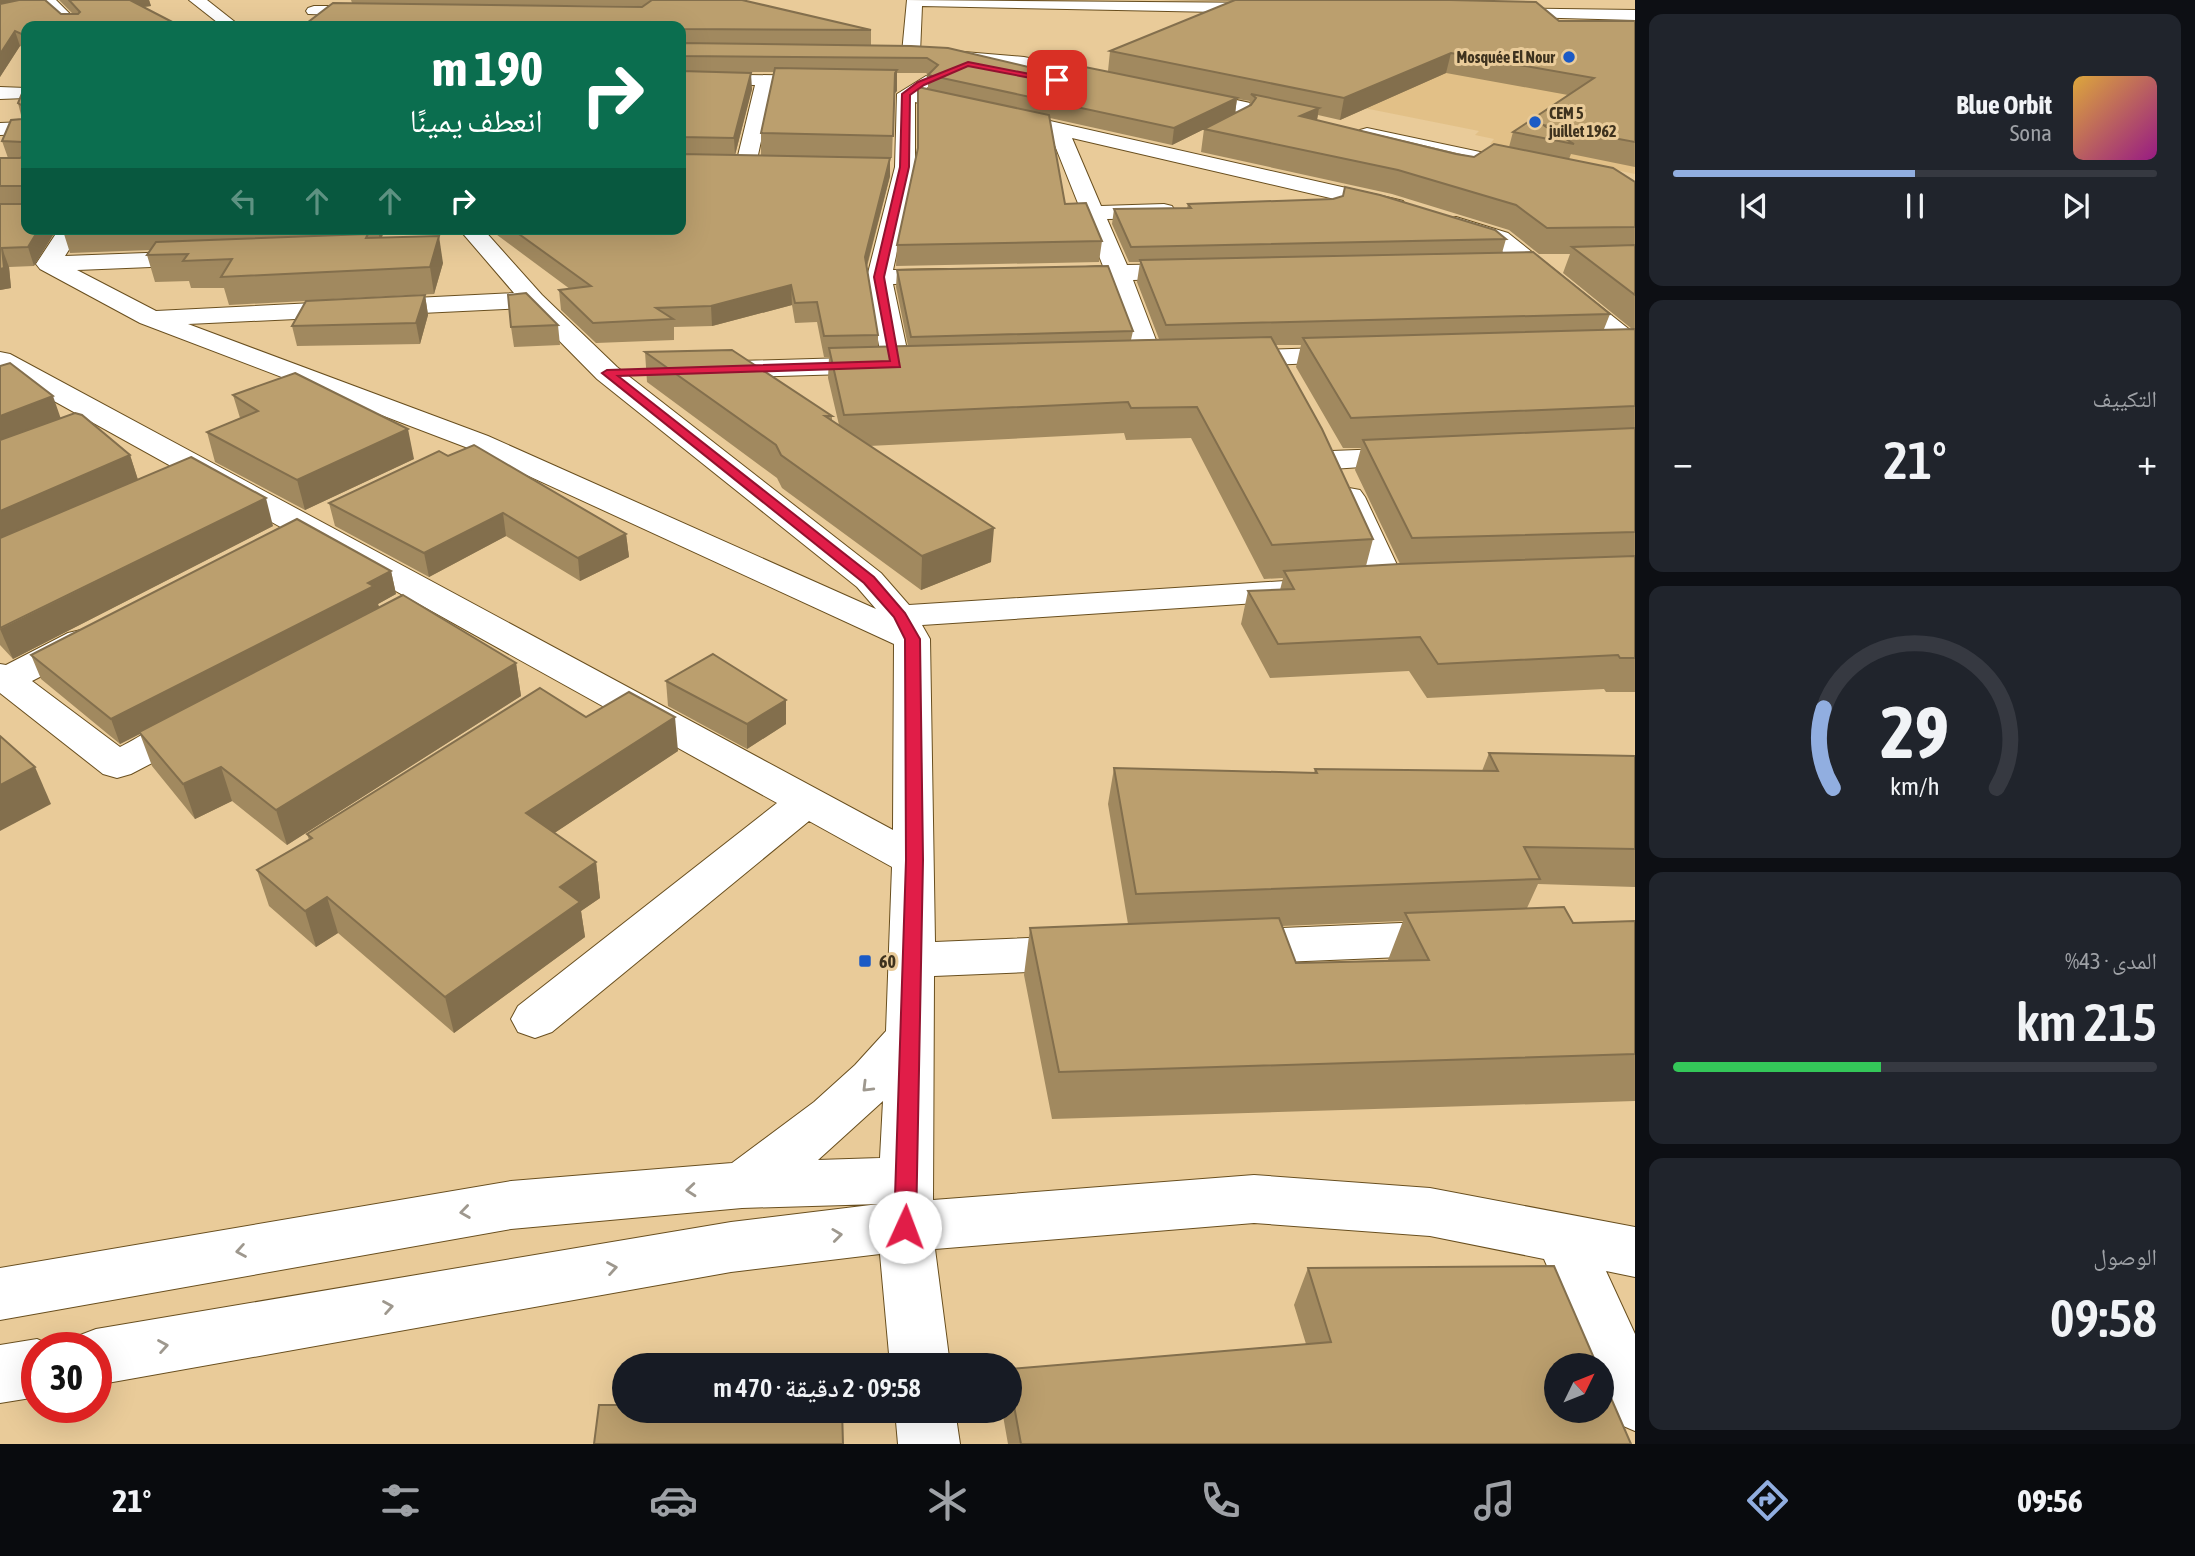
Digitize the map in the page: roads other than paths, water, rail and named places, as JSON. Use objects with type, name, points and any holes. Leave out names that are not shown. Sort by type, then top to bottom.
[{"type":"street","points":[[197,0],[225,21]]},
{"type":"street","points":[[1139,92],[975,61],[897,54],[915,0],[1260,4],[1290,9]]},
{"type":"street","points":[[1618,0],[1635,9]]},
{"type":"street","points":[[44,2],[68,21]]},
{"type":"street","points":[[308,21],[319,5],[397,12]]},
{"type":"street","points":[[1483,12],[1635,15]]},
{"type":"street","points":[[907,87],[975,61]]},
{"type":"street","points":[[0,79],[21,79]]},
{"type":"street","points":[[686,79],[843,82]]},
{"type":"street","points":[[746,164],[765,80]]},
{"type":"street","points":[[907,87],[1058,129],[1409,210]]},
{"type":"street","points":[[896,365],[879,277],[905,167],[907,87]]},
{"type":"street","points":[[0,93],[21,93]]},
{"type":"street","points":[[1172,99],[1314,130],[1234,124],[1172,99]]},
{"type":"street","points":[[1,130],[21,128]]},
{"type":"street","points":[[1058,129],[1118,272],[1138,361],[1179,360]]},
{"type":"street","points":[[1348,137],[1539,178]]},
{"type":"street","points":[[1172,156],[1206,139]]},
{"type":"street","points":[[720,163],[772,164]]},
{"type":"street","points":[[878,167],[905,167]]},
{"type":"street","points":[[1301,205],[1383,202]]},
{"type":"street","points":[[1094,213],[1191,210]]},
{"type":"street","points":[[1435,218],[1500,238],[1634,346]]},
{"type":"street","points":[[48,264],[67,235]]},
{"type":"street","points":[[471,241],[607,373],[869,580],[906,628],[914,860],[906,1203],[919,1353]]},
{"type":"street","points":[[48,264],[226,257]]},
{"type":"street","points":[[48,264],[149,318],[478,442],[906,628],[1375,586],[1326,449],[1442,455]]},
{"type":"street","points":[[1494,265],[1573,264]]},
{"type":"street","points":[[1039,274],[1216,271]]},
{"type":"street","points":[[879,277],[972,275]]},
{"type":"street","points":[[149,318],[533,300]]},
{"type":"street","points":[[1592,348],[1634,346]]},
{"type":"street","points":[[1206,359],[1281,369],[1371,354]]},
{"type":"street","points":[[676,371],[923,364]]},
{"type":"street","points":[[5,368],[105,418],[914,860]]},
{"type":"street","points":[[607,373],[648,372]]},
{"type":"street","points":[[70,432],[105,418]]},
{"type":"street","points":[[441,460],[478,442]]},
{"type":"street","points":[[162,486],[200,470]]},
{"type":"street","points":[[266,546],[341,508]]},
{"type":"street","points":[[398,617],[435,598]]},
{"type":"street","points":[[105,629],[3,678],[117,765],[227,707]]},
{"type":"street","points":[[547,701],[582,678]]},
{"type":"street","points":[[535,1019],[806,801]]},
{"type":"street","points":[[1190,949],[1496,936]]},
{"type":"street","points":[[912,960],[1121,951]]},
{"type":"street","points":[[742,1185],[794,1151],[840,1114],[879,1075],[911,1035]]},
{"type":"street","points":[[0,1294],[511,1205],[742,1185],[906,1203],[1254,1199],[1430,1212],[1635,1252]]},
{"type":"street","points":[[112,1354],[731,1247],[906,1203]]},
{"type":"street","points":[[1563,1238],[1635,1401]]},
{"type":"street","points":[[0,1374],[21,1371]]},
{"type":"street","points":[[927,1423],[929,1444]]},
{"type":"place","name":"Mosquée El Nour","points":[[1569,57]]},
{"type":"place","name":"CEM 5 juillet 1962","points":[[1535,122]]},
{"type":"place","name":"60","points":[[865,961]]}]
